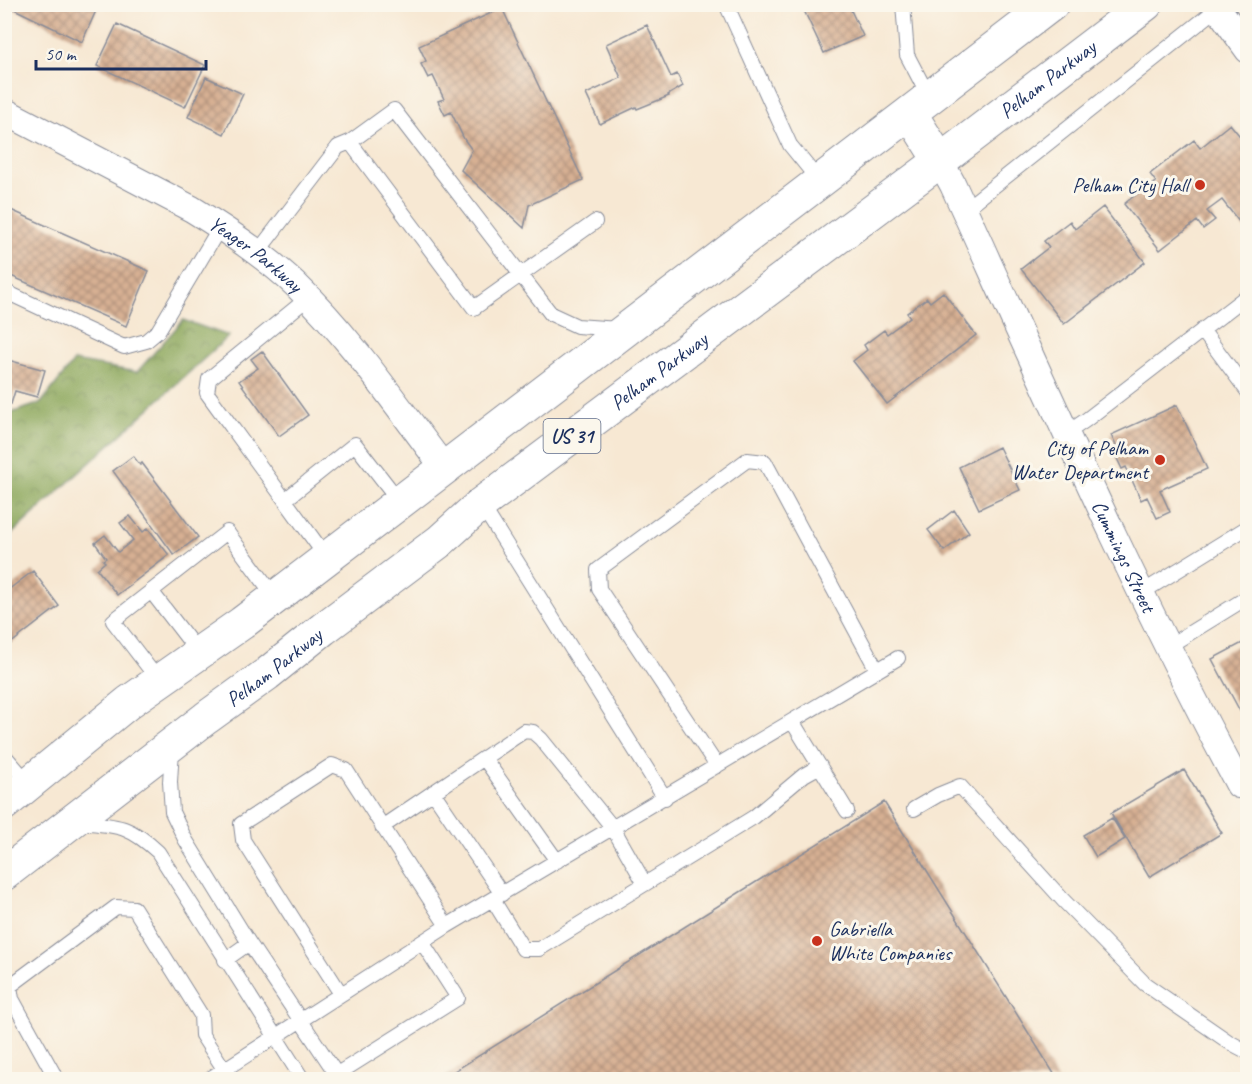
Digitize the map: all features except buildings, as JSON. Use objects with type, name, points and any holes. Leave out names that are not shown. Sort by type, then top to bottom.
[{"type":"main road","name":"Pelham Parkway","points":[[4,874],[440,541],[481,504],[1146,4]]},
{"type":"main road","name":"US 31","points":[[17,794],[129,702],[327,558],[920,106],[1033,10]]},
{"type":"main road","points":[[920,106],[940,161]]},
{"type":"main road","points":[[444,468],[481,504]]},
{"type":"street","points":[[1217,6],[1248,51]]},
{"type":"street","name":"Yeager Parkway","points":[[4,111],[142,182],[220,227],[272,264],[308,297],[350,345],[444,468]]},
{"type":"street","name":"Cummings Street","points":[[940,161],[1141,593],[1192,697],[1243,793]]},
{"type":"lane","points":[[726,4],[790,145],[820,182]]},
{"type":"lane","points":[[903,4],[907,55],[920,106]]},
{"type":"lane","points":[[964,210],[1217,6]]},
{"type":"lane","points":[[257,253],[338,147],[350,142],[394,110],[551,315],[577,326],[626,330]]},
{"type":"lane","points":[[350,142],[474,308],[595,222]]},
{"type":"lane","points":[[4,291],[124,347],[146,341],[158,332],[220,227]]},
{"type":"lane","points":[[1067,433],[1248,295]]},
{"type":"lane","points":[[308,297],[209,379],[207,393],[327,558]]},
{"type":"lane","points":[[1202,330],[1248,392]]},
{"type":"lane","points":[[285,500],[355,444],[400,502]]},
{"type":"lane","points":[[717,766],[599,589],[598,570],[747,460],[765,462],[877,670]]},
{"type":"lane","points":[[481,504],[665,798]]},
{"type":"lane","points":[[1141,593],[1248,527]]},
{"type":"lane","points":[[159,681],[113,621],[227,532],[275,597]]},
{"type":"lane","points":[[151,591],[198,652]]},
{"type":"lane","points":[[1167,647],[1248,597]]},
{"type":"lane","points":[[208,1080],[447,926],[898,658]]},
{"type":"lane","points":[[792,721],[847,812]]},
{"type":"lane","points":[[382,827],[524,731],[533,732],[613,828],[645,884]]},
{"type":"lane","points":[[173,744],[170,782],[172,812],[184,839],[249,944],[301,1021],[333,1077],[458,998],[422,942]]},
{"type":"lane","points":[[4,755],[17,794]]},
{"type":"lane","points":[[484,758],[557,861]]},
{"type":"lane","points":[[341,994],[243,840],[241,824],[332,765],[346,770],[447,926]]},
{"type":"lane","points":[[433,792],[497,897],[523,949],[539,949],[754,817],[804,775],[820,766]]},
{"type":"lane","points":[[914,809],[960,786],[1063,900],[1145,984],[1229,1042],[1248,1052]]},
{"type":"lane","points":[[73,821],[122,827],[142,838],[158,852],[303,1080]]},
{"type":"lane","points":[[57,1080],[12,999],[10,986],[116,907],[134,908],[201,1016],[202,1035],[224,1069]]},
{"type":"lane","points":[[225,960],[249,944]]},
{"type":"green space","points":[[183,320],[229,336],[5,540],[5,415],[41,403],[74,361],[137,372]]},
{"type":"place","name":"Pelham City Hall","points":[[1200,185]]},
{"type":"place","name":"City of Pelham Water Department","points":[[1160,460]]},
{"type":"place","name":"Gabriella White Companies","points":[[817,941]]}]
